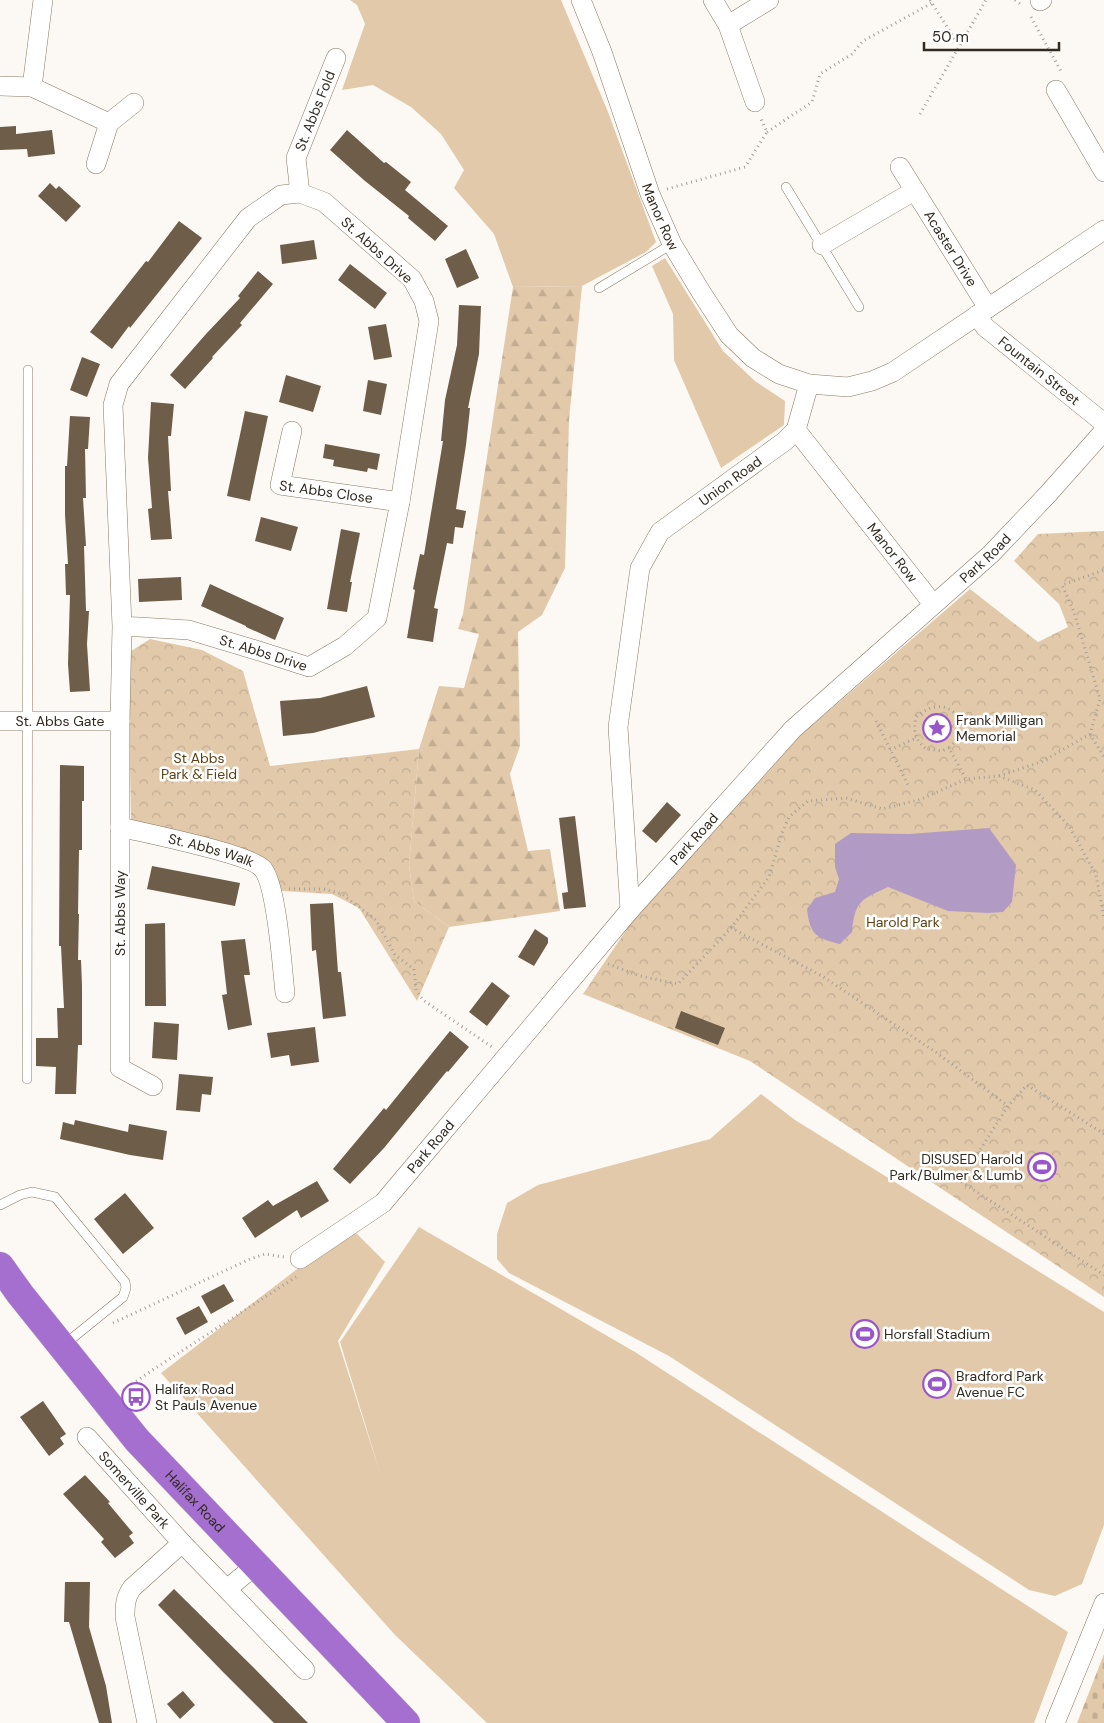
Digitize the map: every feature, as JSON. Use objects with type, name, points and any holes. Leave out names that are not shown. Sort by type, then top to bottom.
[{"type":"highway","name":"Halifax Road","points":[[0,1266],[137,1440],[406,1723]]},
{"type":"street","points":[[32,87],[43,0]]},
{"type":"street","name":"Manor Row","points":[[581,0],[602,52],[650,194],[672,244],[700,292],[729,335],[753,358],[779,374],[808,384]]},
{"type":"street","points":[[713,0],[728,25],[755,102]]},
{"type":"street","points":[[728,25],[769,0]]},
{"type":"street","name":"St. Abbs Fold","points":[[300,193],[296,158],[336,58]]},
{"type":"street","points":[[0,86],[32,87],[109,123]]},
{"type":"street","points":[[1056,90],[1104,172]]},
{"type":"street","points":[[96,164],[109,123],[134,103]]},
{"type":"street","name":"Acaster Drive","points":[[900,167],[982,312]]},
{"type":"street","points":[[822,245],[914,191]]},
{"type":"street","points":[[120,721],[122,626],[114,405],[119,384],[248,218],[281,195],[300,193]]},
{"type":"street","name":"St. Abbs Drive","points":[[122,626],[189,630],[259,650],[309,667],[345,646],[377,618],[400,502],[429,320],[424,301],[412,279],[324,202],[300,193]]},
{"type":"street","points":[[796,430],[808,384],[848,387],[893,372],[1104,230]]},
{"type":"street","name":"Fountain Street","points":[[982,312],[985,327],[1104,424]]},
{"type":"street","name":"Manor Row","points":[[796,430],[933,604]]},
{"type":"street","name":"Union Road","points":[[630,910],[618,727],[640,568],[660,532],[786,441],[796,430]]},
{"type":"street","name":"St. Abbs Close","points":[[292,431],[279,489],[400,502]]},
{"type":"street","name":"Park Road","points":[[300,1259],[383,1203],[630,910],[793,729],[991,554],[1104,431]]},
{"type":"street","name":"St. Abbs Gate","points":[[0,721],[120,721]]},
{"type":"street","name":"St. Abbs Way","points":[[120,721],[120,1068],[153,1086]]},
{"type":"street","name":"St. Abbs Walk","points":[[120,827],[241,857],[262,868],[272,890],[286,993]]},
{"type":"street","name":"Somerville Park","points":[[87,1437],[182,1543],[305,1670]]},
{"type":"street","points":[[147,1723],[125,1617],[125,1604],[127,1595],[132,1588],[182,1543]]},
{"type":"street","points":[[227,1589],[256,1565]]},
{"type":"street","points":[[1054,1723],[1104,1602]]},
{"type":"lane","points":[[786,187],[859,307]]},
{"type":"lane","points":[[599,288],[672,244]]},
{"type":"lane","points":[[27,1079],[28,370]]},
{"type":"lane","points":[[0,1205],[20,1195],[32,1192],[55,1197],[125,1282],[124,1297],[62,1346]]},
{"type":"path","points":[[920,114],[986,0]]},
{"type":"path","points":[[1015,0],[1034,6],[1062,74],[1056,90]]},
{"type":"path","points":[[650,194],[745,167],[767,132],[812,102],[820,74],[852,54],[863,41],[931,2],[959,46]]},
{"type":"path","points":[[755,102],[767,132]]},
{"type":"path","points":[[591,958],[640,976],[678,984],[731,928],[769,877],[782,833],[789,817],[808,801],[846,798],[882,809],[922,799],[966,780],[999,776],[1041,762],[1090,734],[1100,699],[1074,612],[1062,585],[1104,570]]},
{"type":"path","points":[[935,706],[946,708],[954,713],[959,722],[959,733],[956,742],[950,748],[942,751],[926,749],[916,738],[914,732],[916,717],[923,711],[935,706]]},
{"type":"path","points":[[876,721],[908,785]]},
{"type":"path","points":[[1090,734],[1104,757]]},
{"type":"path","points":[[890,750],[916,738]]},
{"type":"path","points":[[950,748],[966,780]]},
{"type":"path","points":[[999,776],[1036,790],[1069,826],[1096,875],[1104,918]]},
{"type":"path","points":[[272,890],[324,889],[342,894],[376,920],[395,955],[414,969],[416,990],[423,1000],[507,1058]]},
{"type":"path","points":[[731,928],[822,976],[937,1053],[1008,1106]]},
{"type":"path","points":[[1104,1134],[1027,1085],[1008,1106],[960,1181],[1104,1275]]},
{"type":"path","points":[[111,1324],[250,1259],[265,1254],[300,1259],[300,1274],[122,1392]]},
{"type":"green space","points":[[350,0],[561,0],[608,112],[656,242],[646,252],[582,286],[513,287],[494,234],[454,188],[464,170],[441,134],[411,107],[373,85],[342,90],[365,24],[357,5]]},
{"type":"green space","points":[[665,258],[723,351],[755,381],[785,401],[784,425],[721,468],[674,360],[673,314],[652,266]]},
{"type":"green space","points":[[582,286],[569,420],[565,568],[542,615],[518,632],[520,746],[510,774],[528,851],[550,849],[560,911],[449,927],[414,901],[409,865],[419,749],[439,686],[464,688],[479,634],[458,629],[463,614],[513,287]]},
{"type":"green space","name":"Harold Park","points":[[1104,531],[1104,1297],[750,1061],[583,994],[633,920],[802,734],[970,589],[1038,642],[1068,627],[1059,604],[1014,561],[1038,534]]},
{"type":"green space","name":"St Abbs Park & Field","points":[[150,639],[202,650],[243,671],[270,766],[419,749],[409,865],[414,901],[449,927],[417,1001],[359,908],[332,894],[282,891],[272,868],[251,851],[131,820],[128,653]]},
{"type":"green space","name":"Horsfall Stadium","points":[[761,1094],[795,1120],[1104,1312],[1104,1525],[1082,1584],[1055,1596],[1029,1590],[669,1356],[509,1273],[497,1259],[497,1234],[507,1203],[538,1185],[710,1139]]},
{"type":"green space","points":[[419,1227],[635,1352],[1068,1632],[1034,1723],[487,1723],[395,1635],[161,1373],[351,1228],[385,1262],[338,1341],[381,1476],[340,1342]]},
{"type":"green space","points":[[1104,1654],[1104,1723],[1077,1723]]},
{"type":"shaded area","points":[[989,828],[1016,865],[1012,902],[1003,912],[948,911],[888,887],[861,902],[855,913],[852,932],[840,944],[819,937],[812,929],[807,909],[815,898],[835,892],[839,879],[835,867],[835,844],[851,833],[909,834]]},
{"type":"building","points":[[16,126],[16,134],[52,130],[55,154],[28,157],[27,149],[0,150],[0,127]]},
{"type":"building","points":[[347,130],[384,163],[386,162],[411,182],[405,190],[448,226],[435,241],[408,218],[409,216],[330,150]]},
{"type":"building","points":[[50,183],[56,189],[59,186],[81,206],[66,222],[38,196]]},
{"type":"building","points":[[179,221],[202,238],[112,349],[90,332]]},
{"type":"building","points":[[314,240],[317,259],[282,264],[280,245]]},
{"type":"building","points":[[466,249],[479,278],[457,288],[445,259]]},
{"type":"building","points":[[350,264],[387,293],[375,309],[338,280]]},
{"type":"building","points":[[258,271],[273,284],[240,323],[242,325],[185,389],[170,375],[240,298],[238,296]]},
{"type":"building","points":[[459,305],[481,306],[479,354],[468,408],[470,408],[466,445],[456,509],[466,511],[463,528],[455,527],[453,544],[447,543],[434,608],[438,609],[433,642],[407,638],[415,590],[413,589],[420,554],[424,555],[443,441],[441,441],[445,400],[457,345]]},
{"type":"building","points":[[386,324],[392,357],[374,360],[368,327]]},
{"type":"building","points":[[82,357],[100,364],[87,397],[70,390]]},
{"type":"building","points":[[286,375],[321,386],[313,412],[279,402]]},
{"type":"building","points":[[368,380],[387,384],[381,415],[363,411]]},
{"type":"building","points":[[151,402],[174,404],[171,436],[168,436],[171,491],[168,491],[172,539],[151,540],[148,509],[152,508],[148,458]]},
{"type":"building","points":[[245,411],[268,416],[250,501],[227,496]]},
{"type":"building","points":[[70,416],[90,417],[88,449],[85,449],[86,498],[83,498],[86,546],[84,546],[86,611],[89,611],[87,644],[90,691],[70,692],[68,664],[70,595],[66,595],[65,564],[68,564],[65,466],[67,466]]},
{"type":"building","points":[[325,444],[380,454],[377,470],[368,468],[367,472],[333,466],[334,460],[323,458]]},
{"type":"building","points":[[261,517],[298,527],[291,551],[255,541]]},
{"type":"building","points":[[341,529],[360,533],[350,582],[352,582],[347,612],[327,609]]},
{"type":"building","points":[[181,577],[182,600],[139,602],[138,579]]},
{"type":"building","points":[[210,584],[284,618],[275,640],[201,606]]},
{"type":"building","points":[[367,686],[375,717],[313,733],[283,736],[280,701],[320,698]]},
{"type":"building","points":[[60,765],[84,766],[82,850],[79,850],[78,914],[78,960],[81,960],[82,986],[82,1045],[78,1045],[76,1094],[55,1094],[56,1067],[36,1066],[36,1038],[58,1038],[57,1008],[64,1008],[61,946],[59,946]]},
{"type":"building","points":[[667,802],[681,815],[656,843],[642,831]]},
{"type":"building","points":[[575,816],[586,907],[564,909],[562,893],[568,892],[559,818]]},
{"type":"building","points":[[152,866],[240,883],[235,906],[147,889]]},
{"type":"building","points":[[333,903],[338,972],[341,972],[346,1016],[323,1019],[316,950],[312,951],[310,904]]},
{"type":"building","points":[[165,923],[166,1006],[145,1006],[145,924]]},
{"type":"building","points":[[535,929],[548,938],[548,943],[534,966],[518,957]]},
{"type":"building","points":[[245,939],[250,975],[244,975],[252,1025],[228,1030],[222,995],[227,994],[221,941]]},
{"type":"building","points":[[492,982],[510,996],[487,1026],[469,1012]]},
{"type":"building","points":[[681,1011],[725,1028],[718,1045],[675,1028]]},
{"type":"building","points":[[154,1022],[179,1024],[177,1060],[152,1058]]},
{"type":"building","points":[[315,1027],[319,1062],[291,1066],[289,1055],[271,1058],[267,1033]]},
{"type":"building","points":[[450,1031],[469,1047],[384,1148],[350,1184],[333,1169],[384,1108],[386,1110]]},
{"type":"building","points":[[179,1074],[213,1077],[211,1095],[202,1094],[200,1112],[176,1110]]},
{"type":"building","points":[[75,1120],[128,1132],[129,1124],[167,1131],[163,1160],[130,1155],[60,1139],[63,1122],[74,1125]]},
{"type":"building","points":[[317,1181],[329,1201],[301,1218],[297,1210],[255,1238],[242,1218],[268,1200],[273,1206]]},
{"type":"building","points":[[125,1193],[154,1228],[123,1254],[94,1219]]},
{"type":"building","points":[[224,1284],[234,1301],[211,1314],[201,1296]]},
{"type":"building","points":[[199,1306],[208,1322],[185,1335],[176,1318]]},
{"type":"building","points":[[43,1401],[66,1434],[60,1438],[64,1444],[49,1456],[20,1417]]},
{"type":"building","points":[[85,1475],[110,1502],[108,1503],[133,1533],[129,1536],[134,1543],[115,1558],[101,1542],[104,1539],[63,1494]]},
{"type":"building","points":[[65,1582],[90,1582],[89,1627],[106,1686],[112,1723],[99,1723],[69,1622],[64,1622]]},
{"type":"building","points":[[174,1589],[308,1723],[274,1723],[224,1673],[158,1605]]},
{"type":"building","points":[[183,1691],[195,1705],[180,1719],[167,1704]]},
{"type":"place","name":"Frank Milligan Memorial","points":[[937,728]]},
{"type":"place","name":"DISUSED Harold Park/Bulmer & Lumb","points":[[1042,1167]]},
{"type":"place","name":"Horsfall Stadium","points":[[865,1334]]},
{"type":"place","name":"Bradford Park Avenue FC","points":[[937,1384]]},
{"type":"place","name":"Halifax Road St Pauls Avenue","points":[[136,1397]]}]
